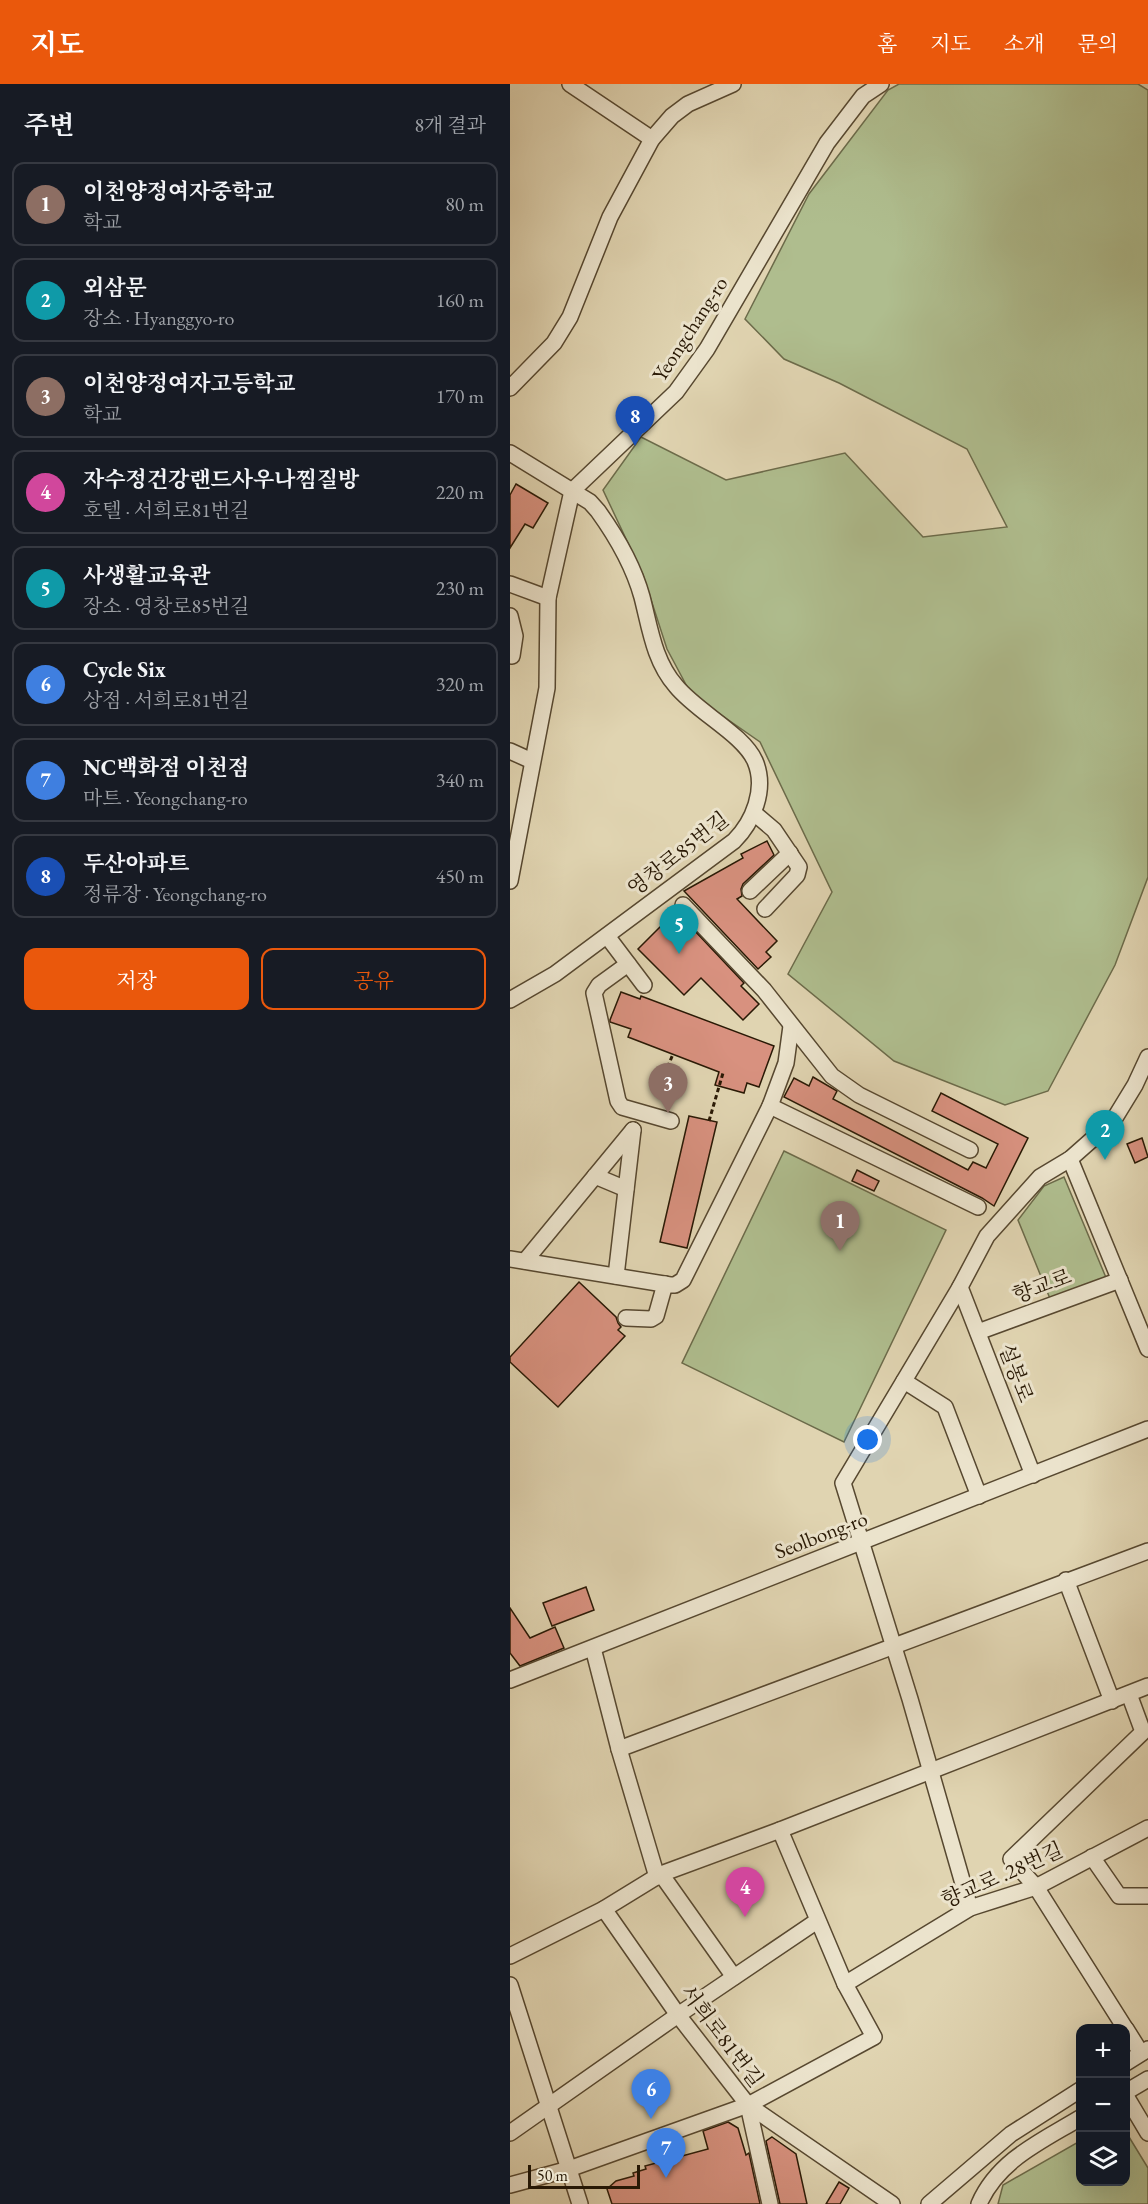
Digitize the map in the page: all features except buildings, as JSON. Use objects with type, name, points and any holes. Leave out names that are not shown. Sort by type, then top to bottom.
[{"type":"street","points":[[570,84],[652,139]]},
{"type":"street","points":[[510,388],[554,344],[570,317],[610,217],[652,139],[672,116],[688,104],[733,84]]},
{"type":"street","name":"Yeongchang-ro","points":[[572,491],[676,392],[706,349],[826,142],[863,96],[881,84]]},
{"type":"street","name":"영창로85번길","points":[[510,453],[590,502],[598,511],[634,574],[642,596],[651,639],[674,685],[693,705],[745,744],[756,762],[759,780],[754,813],[749,824],[734,841],[555,974],[510,1000]]},
{"type":"street","points":[[510,881],[547,688],[548,598],[572,491]]},
{"type":"street","points":[[510,584],[548,598]]},
{"type":"street","points":[[510,616],[515,636],[511,658]]},
{"type":"street","points":[[510,751],[532,761]]},
{"type":"street","points":[[754,813],[774,830],[799,867],[798,873],[765,909]]},
{"type":"street","points":[[750,891],[790,853]]},
{"type":"street","points":[[683,905],[764,990],[832,1076],[846,1087],[970,1150]]},
{"type":"street","points":[[607,936],[644,985]]},
{"type":"street","points":[[628,964],[599,985],[594,993],[618,1101],[622,1107],[671,1121]]},
{"type":"street","points":[[518,1260],[665,1284],[675,1285],[683,1280],[770,1106],[786,1063],[792,1026]]},
{"type":"street","points":[[970,1908],[894,1647],[843,1483],[960,1287],[987,1236],[1040,1177],[1070,1159],[1113,1121],[1135,1085],[1148,1057]]},
{"type":"street","points":[[770,1106],[978,1207]]},
{"type":"street","points":[[616,1276],[635,1110]]},
{"type":"street","points":[[518,1260],[595,1176],[633,1130]]},
{"type":"street","points":[[1070,1159],[1148,1348]]},
{"type":"street","points":[[595,1176],[626,1189]]},
{"type":"street","name":"향교로","points":[[978,1332],[1120,1280]]},
{"type":"street","points":[[626,1318],[646,1320],[656,1316],[665,1284]]},
{"type":"street","name":"설봉로","points":[[960,1287],[1033,1474]]},
{"type":"street","points":[[904,1381],[945,1407],[979,1496]]},
{"type":"street","name":"Seolbong-ro","points":[[510,1680],[1148,1429]]},
{"type":"street","points":[[619,1749],[1148,1551]]},
{"type":"street","points":[[1066,1580],[1112,1701]]},
{"type":"street","points":[[593,1648],[619,1749],[659,1875],[734,1977]]},
{"type":"street","points":[[510,1956],[604,1909],[659,1875],[1148,1686]]},
{"type":"street","points":[[1122,2024],[1036,1887],[1011,1859],[1143,1732],[1129,1694]]},
{"type":"street","name":"향교로 .28번길","points":[[845,1984],[970,1908],[1036,1887],[1148,1827]]},
{"type":"street","points":[[510,2185],[569,2169],[747,2105],[874,2037],[845,1984],[780,1830]]},
{"type":"street","points":[[1092,1857],[1119,1896],[1148,1896]]},
{"type":"street","name":"서희로81번길","points":[[604,1909],[678,2015],[747,2105],[892,2204]]},
{"type":"street","points":[[510,2133],[678,2015],[817,1922]]},
{"type":"street","points":[[510,1985],[580,2204]]},
{"type":"street","points":[[1130,2035],[1144,2051],[1130,2060]]},
{"type":"street","points":[[1130,2091],[1148,2079]]},
{"type":"street","points":[[929,2204],[1020,2127],[1076,2092]]},
{"type":"street","points":[[1130,2102],[1148,2133]]},
{"type":"street","points":[[747,2105],[770,2204]]},
{"type":"street","points":[[980,2204],[987,2189],[1008,2164],[1020,2154],[1076,2120]]},
{"type":"path","points":[[659,1088],[673,1054]]},
{"type":"path","points":[[709,1120],[723,1074]]},
{"type":"green space","points":[[899,84],[1138,84],[1148,90],[1148,877],[1115,965],[1048,1091],[1005,1105],[894,1061],[788,974],[832,892],[760,742],[691,694],[667,649],[643,575],[603,490],[641,437],[726,480],[845,453],[923,537],[1007,527],[967,449],[839,383],[784,359],[745,319],[809,194],[888,90]]},
{"type":"green space","points":[[784,1151],[946,1230],[844,1442],[682,1363]]},
{"type":"green space","points":[[1064,1177],[1107,1280],[1051,1301],[1018,1220],[1044,1186]]},
{"type":"green space","points":[[1130,2139],[1148,2168],[1148,2204],[998,2204],[1003,2185],[1076,2143],[1076,2186],[1130,2186]]},
{"type":"place","name":"두산아파트","points":[[635,446]]},
{"type":"place","name":"사생활교육관","points":[[679,954]]},
{"type":"place","name":"이천양정여자고등학교","points":[[668,1113]]},
{"type":"place","name":"외삼문","points":[[1105,1160]]},
{"type":"place","name":"이천양정여자중학교","points":[[840,1251]]},
{"type":"place","name":"자수정건강랜드사우나찜질방","points":[[745,1917]]},
{"type":"place","name":"Cycle Six","points":[[651,2119]]},
{"type":"place","name":"NC백화점 이천점","points":[[666,2178]]}]
